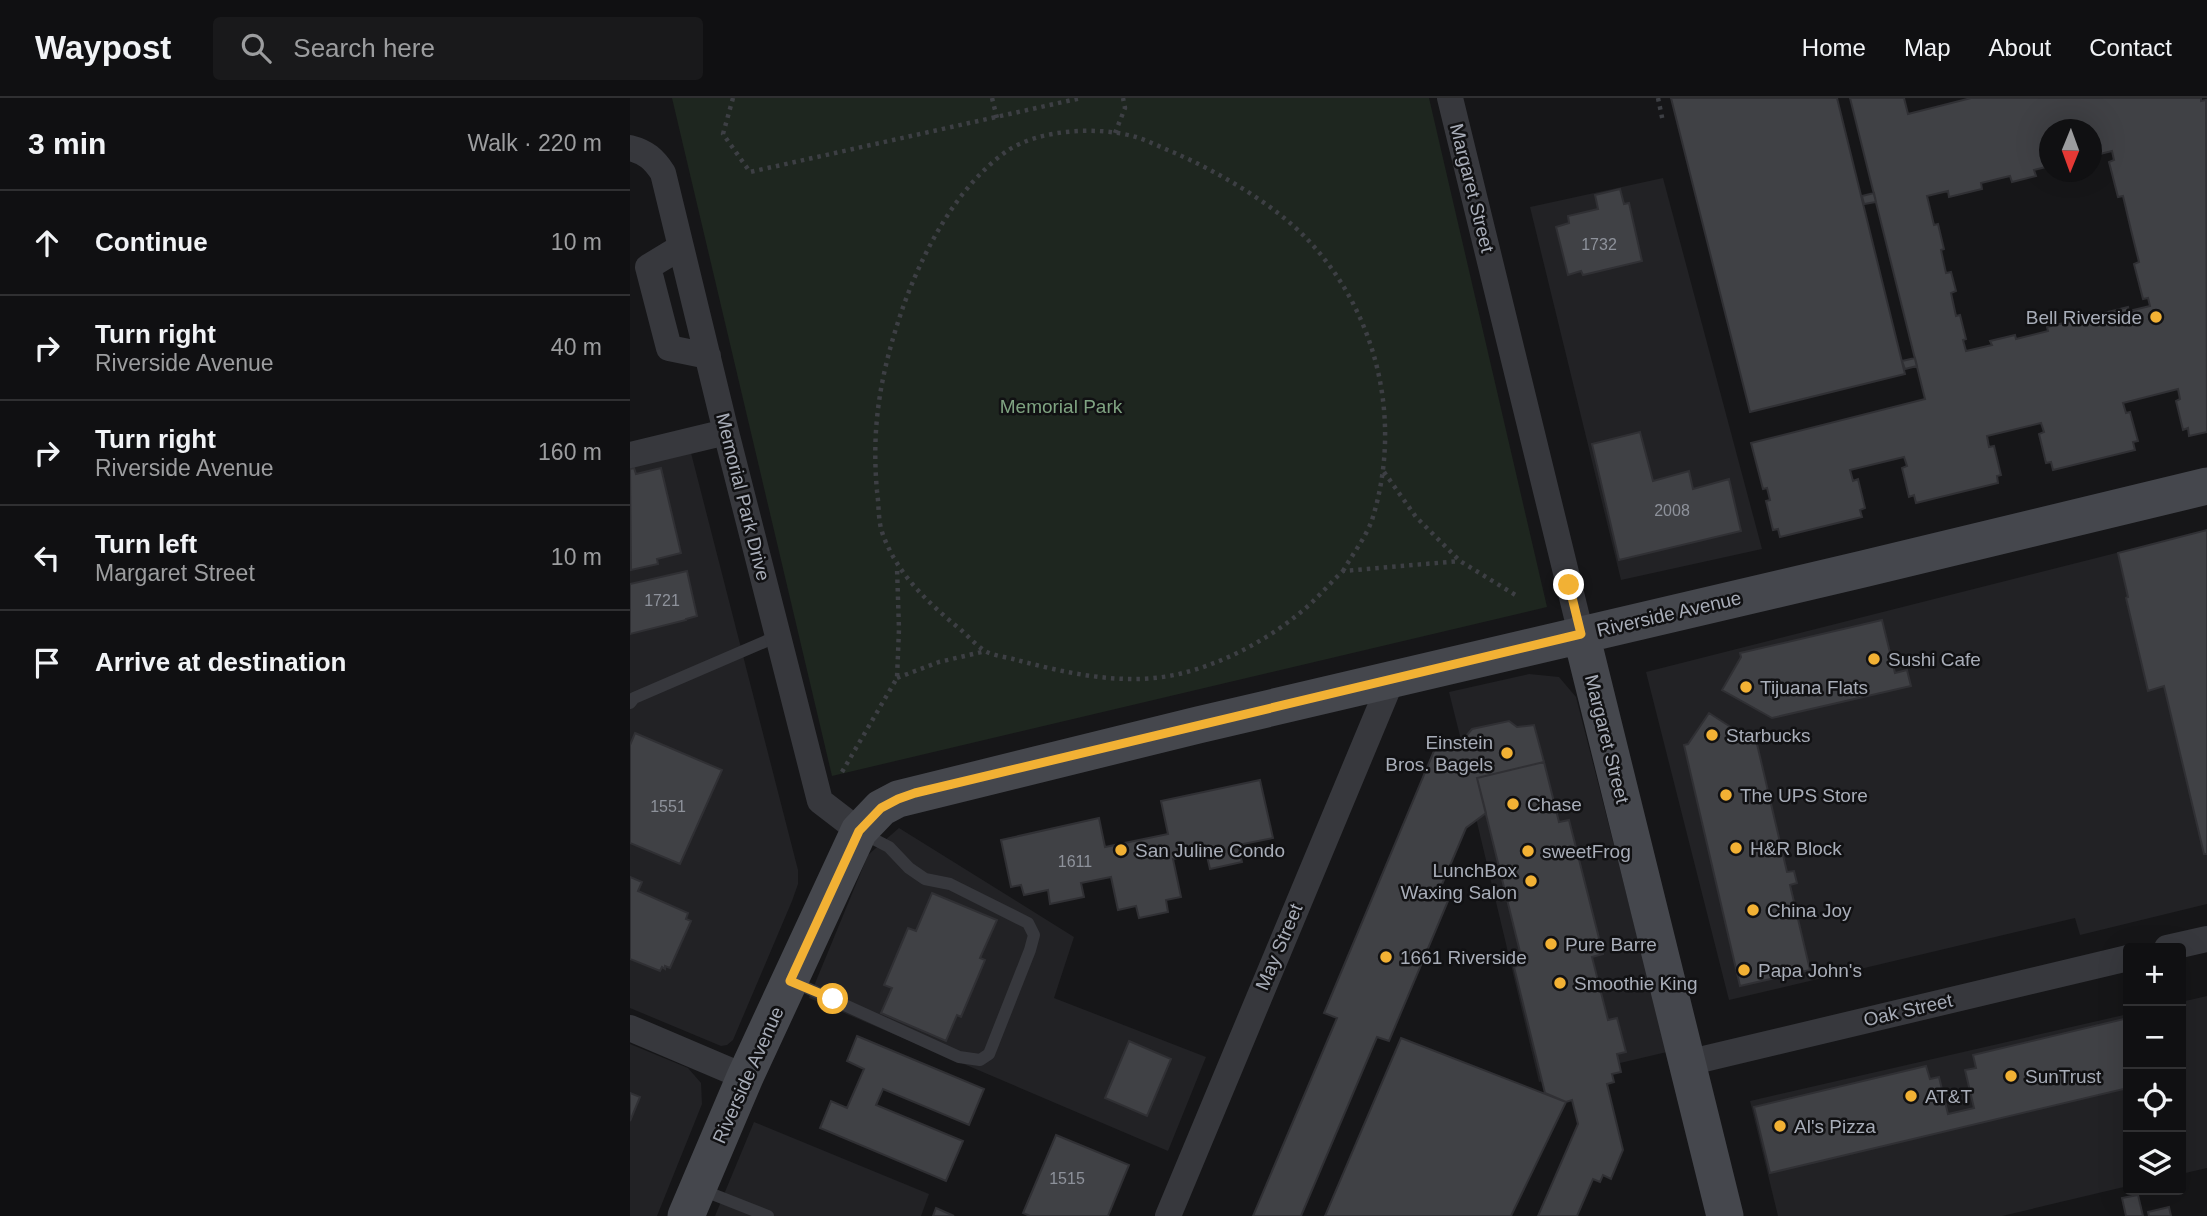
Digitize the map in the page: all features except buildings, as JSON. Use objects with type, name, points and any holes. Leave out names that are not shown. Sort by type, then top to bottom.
[{"type":"main road","name":"Riverside Avenue","points":[[692,1202],[745,1077],[859,831],[881,808],[898,799],[2207,486]]},
{"type":"main road","name":"Margaret Street","points":[[1581,634],[1725,1216]]},
{"type":"street","name":"Margaret Street","points":[[1450,98],[1581,634]]},
{"type":"street","name":"Memorial Park Drive","points":[[637,150],[655,160],[663,173],[820,801],[859,831]]},
{"type":"street","points":[[681,247],[648,267],[669,348],[708,356]]},
{"type":"street","points":[[630,455],[726,432]]},
{"type":"street","name":"May Street","points":[[1168,1216],[1392,679]]},
{"type":"street","points":[[2186,944],[2207,939]]},
{"type":"street","name":"Oak Street","points":[[1688,1063],[2123,959]]},
{"type":"street","points":[[630,1028],[745,1077]]},
{"type":"lane","points":[[630,703],[634,698],[778,636]]},
{"type":"lane","points":[[790,981],[959,1058],[980,1060],[989,1054],[1030,950],[1034,935],[1028,923],[950,884],[925,879],[909,868],[889,847],[859,831]]},
{"type":"lane","points":[[692,1202],[768,1216]]},
{"type":"path","points":[[733,98],[723,134],[750,172],[1081,98]]},
{"type":"path","points":[[992,98],[997,118]]},
{"type":"path","points":[[1115,134],[1125,108],[1123,98]]},
{"type":"path","points":[[1657,98],[1663,122]]},
{"type":"path","points":[[1097,130],[1136,137],[1225,178],[1272,209],[1306,237],[1335,271],[1372,347],[1383,390],[1386,425],[1384,472],[1370,524],[1343,571],[1303,611],[1262,640],[1225,658],[1184,673],[1152,679],[1101,677],[1045,667],[986,651],[938,611],[897,567],[881,529],[875,467],[877,405],[890,348],[913,279],[953,206],[977,177],[1009,149],[1051,133],[1097,130]]},
{"type":"path","points":[[1384,472],[1416,517],[1460,561],[1517,596]]},
{"type":"path","points":[[1343,571],[1460,561]]},
{"type":"path","points":[[841,773],[897,678],[897,567]]},
{"type":"path","points":[[897,678],[939,662],[986,651]]},
{"type":"shaded area","points":[[1663,178],[1762,549],[1621,580],[1530,207]]},
{"type":"shaded area","points":[[690,449],[798,870],[798,884],[792,901],[733,1040],[721,1046],[630,1008],[630,461]]},
{"type":"shaded area","points":[[2207,530],[2207,904],[2080,935],[2075,918],[1729,1000],[1646,672]]},
{"type":"shaded area","points":[[1529,674],[1559,677],[1576,697],[1667,1052],[1539,1082],[1475,814],[1479,812],[1449,692]]},
{"type":"shaded area","points":[[899,828],[1074,937],[1054,998],[1206,1057],[1168,1151],[809,998],[868,855]]},
{"type":"shaded area","points":[[2207,996],[2207,1168],[2186,1173],[2186,1006],[2186,1001]]},
{"type":"shaded area","points":[[2123,1015],[2123,1187],[2002,1216],[1778,1216],[1750,1101]]},
{"type":"shaded area","points":[[630,1044],[688,1068],[701,1083],[702,1104],[657,1216],[630,1216]]},
{"type":"shaded area","points":[[754,1122],[929,1194],[921,1216],[715,1216]]},
{"type":"green space","name":"Memorial Park","points":[[672,98],[1429,98],[1547,607],[832,776]]},
{"type":"place","name":"Bell Riverside","points":[[2156,317]]},
{"type":"place","name":"Sushi Cafe","points":[[1874,659]]},
{"type":"place","name":"Tijuana Flats","points":[[1746,687]]},
{"type":"place","name":"Starbucks","points":[[1712,735]]},
{"type":"place","name":"Einstein Bros. Bagels","points":[[1507,753]]},
{"type":"place","name":"The UPS Store","points":[[1726,795]]},
{"type":"place","name":"Chase","points":[[1513,804]]},
{"type":"place","name":"H&R Block","points":[[1736,848]]},
{"type":"place","name":"San Juline Condo","points":[[1121,850]]},
{"type":"place","name":"sweetFrog","points":[[1528,851]]},
{"type":"place","name":"LunchBox Waxing Salon","points":[[1531,881]]},
{"type":"place","name":"China Joy","points":[[1753,910]]},
{"type":"place","name":"Pure Barre","points":[[1551,944]]},
{"type":"place","name":"1661 Riverside","points":[[1386,957]]},
{"type":"place","name":"Papa John's","points":[[1744,970]]},
{"type":"place","name":"Smoothie King","points":[[1560,983]]},
{"type":"place","name":"SunTrust","points":[[2011,1076]]},
{"type":"place","name":"AT&T","points":[[1911,1096]]},
{"type":"place","name":"Al's Pizza","points":[[1780,1126]]},
{"type":"route","points":[[833,999],[790,981],[859,831],[881,808],[915,793],[1581,634],[1569,585]]}]
